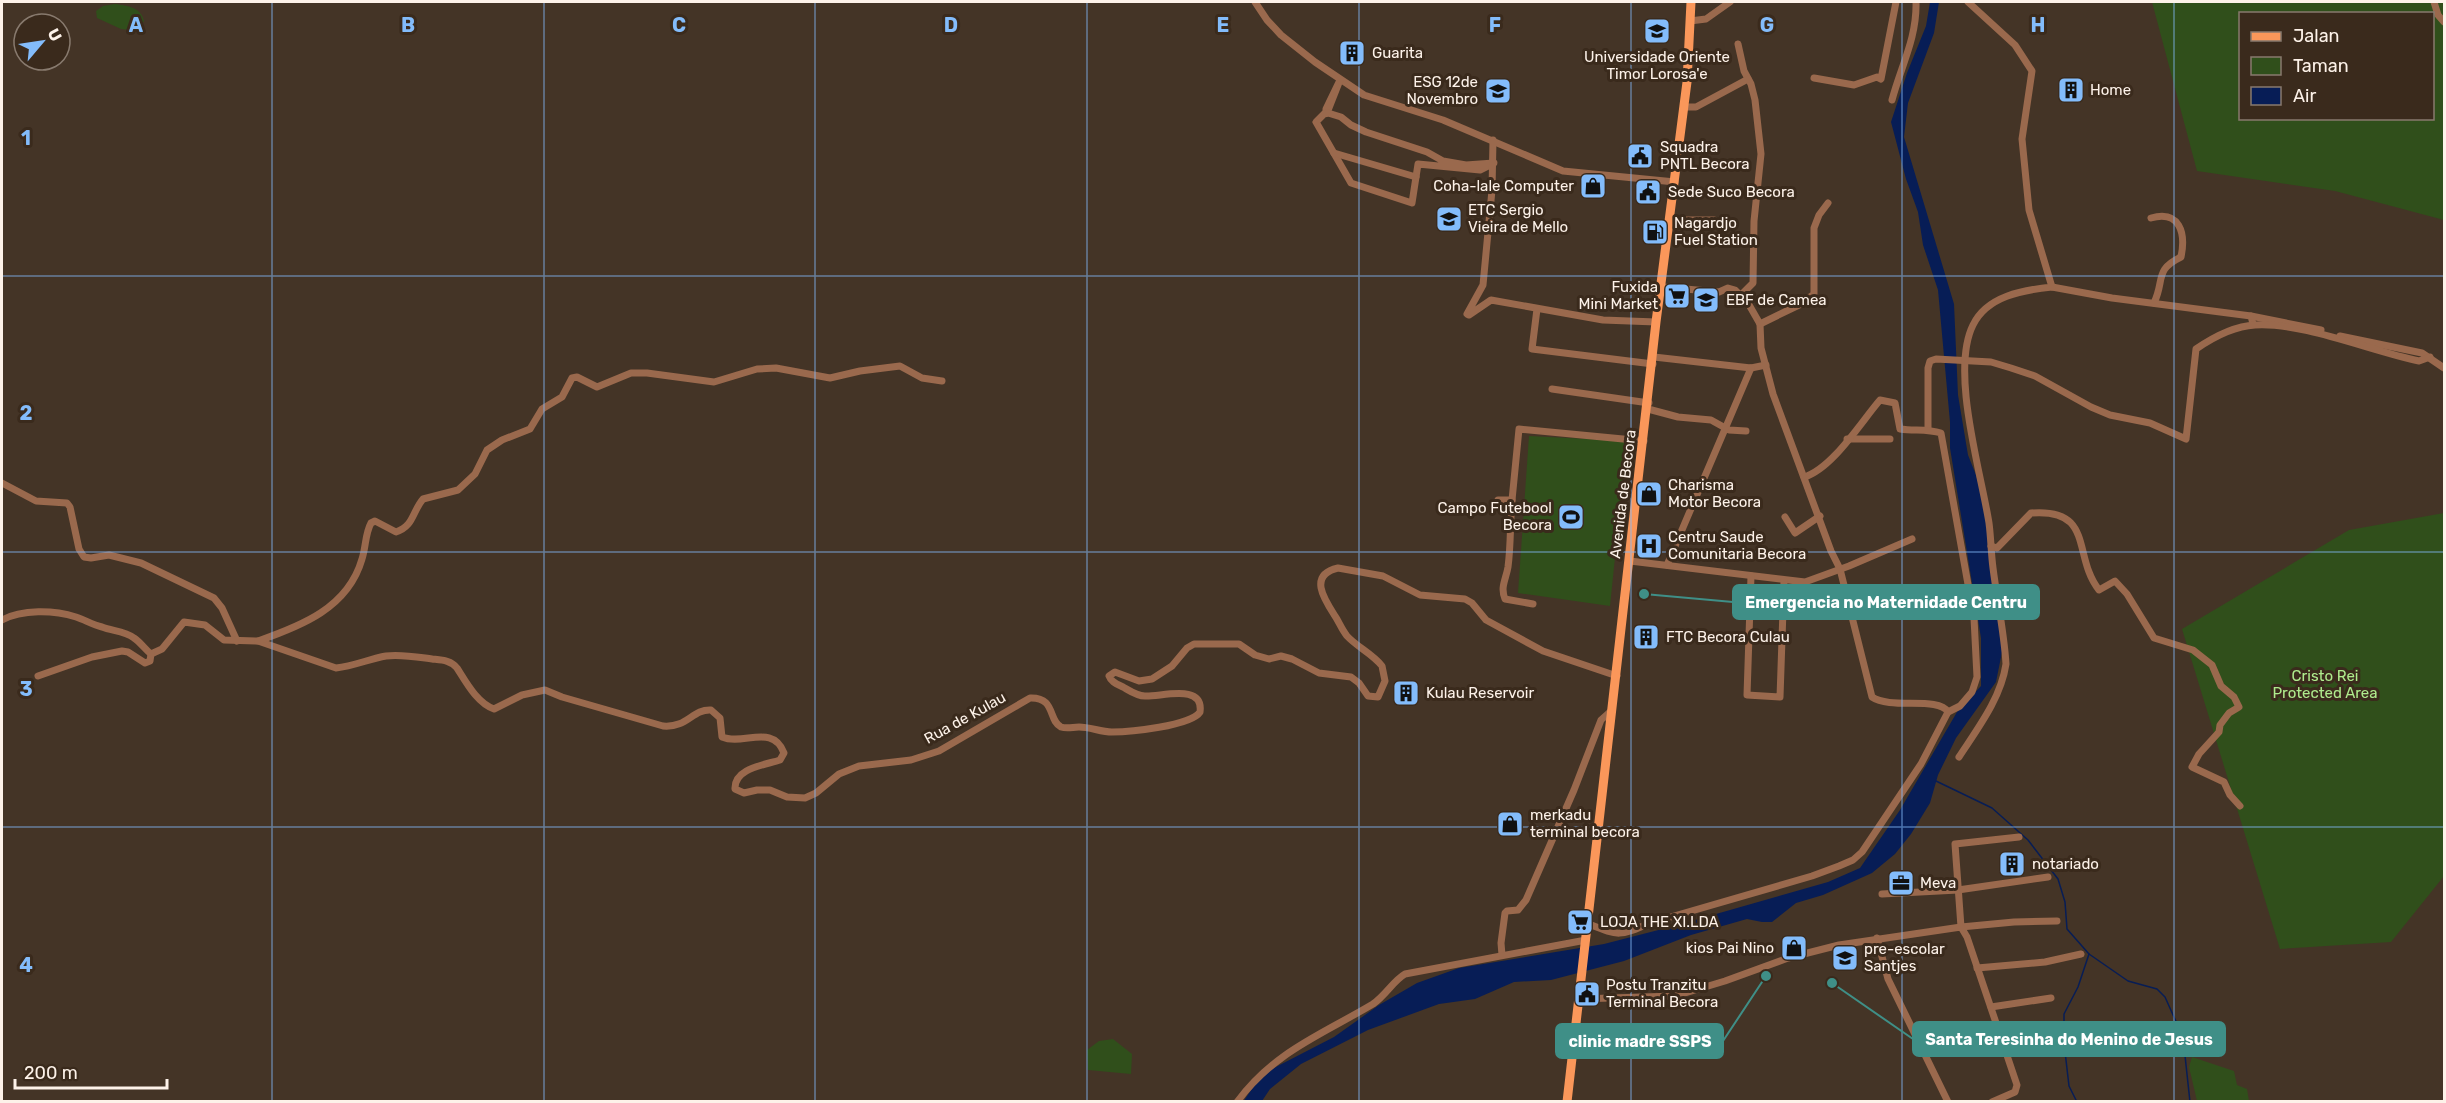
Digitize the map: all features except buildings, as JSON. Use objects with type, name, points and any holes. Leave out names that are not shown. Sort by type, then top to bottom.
[{"type":"main road","name":"Avenida de Becora","points":[[1567,1101],[1586,943],[1586,923],[1606,774],[1611,711],[1654,360],[1656,322],[1663,286],[1684,107],[1691,2]]},
{"type":"street","points":[[1255,2],[1267,21],[1281,35],[1315,62],[1364,95],[1443,120],[1563,171],[1675,182]]},
{"type":"street","points":[[1690,21],[1706,19],[1730,2]]},
{"type":"street","points":[[1814,78],[1854,85],[1877,77],[1881,79],[1896,2]]},
{"type":"street","points":[[1892,100],[1914,36],[1916,2]]},
{"type":"street","points":[[1968,2],[2015,45],[2032,71],[2022,139],[2029,210],[2052,287]]},
{"type":"street","points":[[2434,2],[2438,15],[2445,22]]},
{"type":"street","points":[[1738,44],[1744,71],[1755,100],[1761,154],[1754,221],[1754,283],[1742,294]]},
{"type":"street","points":[[1684,107],[1696,107],[1748,79]]},
{"type":"street","points":[[1326,113],[1341,117],[1366,132],[1427,152],[1443,161],[1466,165],[1494,163],[1480,170],[1418,164],[1412,203],[1351,183],[1316,122],[1326,113]]},
{"type":"street","points":[[1492,140],[1494,163],[1483,285],[1467,312],[1469,315],[1491,300],[1603,320],[1656,322]]},
{"type":"street","points":[[1334,153],[1416,177]]},
{"type":"street","points":[[1760,324],[1799,305],[1814,294],[1814,228],[1819,215],[1828,204]]},
{"type":"street","points":[[2151,218],[2168,215],[2175,219],[2181,232],[2182,251],[2181,257],[2168,263],[2164,268],[2154,303]]},
{"type":"street","points":[[1670,220],[1714,220]]},
{"type":"street","points":[[1663,286],[1719,292],[1728,288],[1742,294],[1760,324],[1761,348],[1773,394],[1820,516],[1831,551],[1840,569],[1872,697],[1879,701],[1902,704],[1938,705],[1946,708],[1948,712]]},
{"type":"street","points":[[1959,757],[1986,714],[2004,677],[2006,664],[1989,523],[1975,453],[1961,360],[1974,323],[1984,310],[2008,294],[2052,287],[2305,326],[2430,357],[2445,368]]},
{"type":"street","points":[[1538,309],[1532,349],[1751,368],[1766,365]]},
{"type":"street","points":[[2251,316],[2253,324]]},
{"type":"street","points":[[1928,429],[1928,368],[1930,361],[1936,359],[1991,362],[2035,376],[2101,411],[2126,419],[2150,423],[2186,439],[2196,349],[2220,335],[2253,324],[2313,333],[2421,361],[2430,357]]},
{"type":"street","points":[[258,640],[299,627],[331,606],[354,578],[362,559],[371,523],[375,521],[396,532],[414,518],[423,499],[458,490],[475,474],[487,450],[502,440],[530,429],[542,409],[562,397],[572,378],[578,377],[597,387],[631,373],[714,382],[766,368],[794,370],[830,378],[898,366],[922,378],[942,381]]},
{"type":"street","points":[[1667,565],[1751,368]]},
{"type":"street","points":[[1552,389],[1648,406],[1678,417],[1711,420],[1725,428],[1746,431]]},
{"type":"street","points":[[1586,923],[1614,934],[1627,933],[1650,923],[1812,876],[1854,860],[1862,852],[1921,764],[1948,712],[1960,706],[1972,692],[1977,677],[1974,618],[1941,433],[1928,429],[1916,431],[1900,429],[1895,403],[1880,400],[1833,459],[1813,475],[1804,477]]},
{"type":"street","points":[[1533,604],[1505,599],[1503,595],[1503,584],[1508,569],[1512,500],[1520,429],[1644,441]]},
{"type":"street","points":[[1847,439],[1890,439]]},
{"type":"street","points":[[2,483],[36,501],[67,503],[70,507],[79,549],[84,557],[109,555],[141,563],[151,570],[214,598],[222,608],[237,641]]},
{"type":"street","points":[[1498,500],[1512,500]]},
{"type":"street","points":[[1991,546],[1997,548],[2031,513],[2051,512],[2063,517],[2082,543],[2087,570],[2099,590],[2115,581],[2127,594],[2154,638],[2193,650],[2212,665],[2221,686],[2234,697],[2239,707],[2229,713],[2220,725],[2219,732],[2199,754],[2192,767],[2224,782],[2230,795],[2240,806]]},
{"type":"street","points":[[1785,518],[1795,533],[1820,516]]},
{"type":"street","points":[[1630,561],[1805,582],[1912,539]]},
{"type":"street","name":"Rua de Kulau","points":[[151,654],[162,649],[184,622],[190,621],[205,625],[224,640],[258,640],[336,668],[350,667],[387,656],[406,655],[448,661],[457,668],[485,705],[494,709],[522,694],[545,690],[663,726],[680,725],[701,711],[711,710],[720,718],[722,738],[730,740],[768,737],[780,744],[784,753],[780,760],[761,765],[739,776],[736,779],[735,789],[744,793],[757,789],[770,790],[794,798],[805,798],[816,793],[832,778],[859,766],[911,760],[939,751],[1030,698],[1035,698],[1050,707],[1056,723],[1064,728],[1080,727],[1111,732],[1189,721],[1200,712],[1200,703],[1195,697],[1180,693],[1144,696],[1118,685],[1109,676],[1115,672],[1139,681],[1152,679],[1172,666],[1187,648],[1194,644],[1239,644],[1255,655],[1269,659],[1281,656],[1292,659],[1319,673],[1350,677],[1359,683],[1368,696],[1378,697],[1384,681],[1382,666],[1346,635],[1322,593],[1320,584],[1322,579],[1331,570],[1338,568],[1383,576],[1420,595],[1465,599],[1472,603],[1486,620],[1543,651],[1617,676]]},
{"type":"street","points":[[1751,576],[1747,695],[1780,697],[1784,581]]},
{"type":"street","points":[[1847,594],[1880,588],[1883,592]]},
{"type":"street","points":[[2,611],[18,614],[55,612],[74,616],[133,637],[151,654],[150,661],[145,663],[128,652],[107,653],[38,676]]},
{"type":"street","points":[[2,620],[18,614]]},
{"type":"street","points":[[1502,955],[1505,913],[1518,910],[1526,900],[1574,790],[1600,720],[1611,711]]},
{"type":"street","points":[[1992,1101],[2015,1092],[2018,1088],[1967,938],[1960,927],[1955,844],[2019,837]]},
{"type":"street","points":[[1882,894],[1958,890],[2048,877]]},
{"type":"street","points":[[1580,994],[1675,996],[1788,958],[1877,938],[1960,927],[2057,921]]},
{"type":"street","points":[[1877,938],[1888,979],[1948,1101]]},
{"type":"street","points":[[1237,1101],[1254,1081],[1286,1053],[1373,1004],[1383,997],[1403,975],[1418,970],[1502,955],[1586,943]]},
{"type":"street","points":[[1977,968],[2045,962],[2081,954]]},
{"type":"street","points":[[1991,1006],[2051,998]]},
{"type":"green space","points":[[2152,2],[2444,2],[2444,220],[2335,191],[2197,171]]},
{"type":"green space","points":[[115,4],[133,8],[140,13],[144,21],[138,31],[121,29],[97,18],[96,11],[103,6]]},
{"type":"green space","name":"Campo Futebool Becora","points":[[1529,436],[1627,441],[1610,606],[1518,593]]},
{"type":"green space","name":"Cristo Rei Protected Area","points":[[2444,513],[2444,876],[2391,942],[2280,949],[2182,629],[2349,530]]},
{"type":"green space","points":[[1113,1039],[1132,1054],[1131,1074],[1088,1070],[1087,1050],[1099,1041]]},
{"type":"green space","points":[[2192,1057],[2234,1071],[2237,1085],[2247,1089],[2249,1101],[2197,1101],[2189,1067]]},
{"type":"water","points":[[1930,2],[1939,2],[1934,33],[1908,103],[1904,137],[1954,304],[1958,395],[1968,455],[1984,506],[2003,647],[1996,682],[1956,738],[1938,775],[1930,803],[1911,834],[1895,854],[1872,873],[1823,895],[1796,903],[1772,922],[1747,919],[1691,935],[1624,961],[1551,980],[1514,982],[1475,999],[1439,1004],[1368,1030],[1301,1064],[1270,1089],[1262,1101],[1243,1102],[1262,1074],[1334,1037],[1379,1005],[1417,983],[1459,968],[1604,944],[1674,926],[1828,882],[1860,868],[1900,810],[1957,712],[1981,686],[1981,638],[1950,448],[1950,422],[1938,290],[1923,245],[1918,212],[1906,179],[1891,122],[1926,26]]},
{"type":"waterway","points":[[1936,781],[1992,808],[2028,840],[2058,879],[2065,902],[2067,929],[2089,954],[2128,981],[2157,989],[2165,997],[2183,1037],[2190,1102]]},
{"type":"waterway","points":[[2077,1102],[2069,1086],[2064,1043],[2064,1014],[2078,987],[2089,954]]},
{"type":"place","name":"Universidade Oriente Timor Lorosa'e","points":[[1657,31]]},
{"type":"place","name":"Guarita","points":[[1352,53]]},
{"type":"place","name":"Home","points":[[2071,90]]},
{"type":"place","name":"ESG 12de Novembro","points":[[1498,91]]},
{"type":"place","name":"Squadra PNTL Becora","points":[[1640,156]]},
{"type":"place","name":"Coha-lale Computer","points":[[1593,186]]},
{"type":"place","name":"Sede Suco Becora","points":[[1648,192]]},
{"type":"place","name":"ETC Sergio Vieira de Mello","points":[[1449,219]]},
{"type":"place","name":"Nagardjo Fuel Station","points":[[1655,232]]},
{"type":"place","name":"Fuxida Mini Market","points":[[1677,296]]},
{"type":"place","name":"EBF de Camea","points":[[1706,300]]},
{"type":"place","name":"Charisma Motor Becora","points":[[1649,494]]},
{"type":"place","name":"Campo Futebool Becora","points":[[1571,517]]},
{"type":"place","name":"Centru Saude Comunitaria Becora","points":[[1649,546]]},
{"type":"place","name":"Emergencia no Maternidade Centru","points":[[1644,594]]},
{"type":"place","name":"FTC Becora Culau","points":[[1646,637]]},
{"type":"place","name":"Kulau Reservoir","points":[[1406,693]]},
{"type":"place","name":"merkadu terminal becora","points":[[1510,824]]},
{"type":"place","name":"notariado","points":[[2012,864]]},
{"type":"place","name":"Meva","points":[[1901,883]]},
{"type":"place","name":"LOJA THE XI.LDA","points":[[1580,922]]},
{"type":"place","name":"kios Pai Nino","points":[[1794,948]]},
{"type":"place","name":"pre-escolar Santjes","points":[[1845,958]]},
{"type":"place","name":"clinic madre SSPS","points":[[1766,976]]},
{"type":"place","name":"Santa Teresinha do Menino de Jesus","points":[[1832,983]]},
{"type":"place","name":"Postu Tranzitu Terminal Becora","points":[[1587,994]]}]
